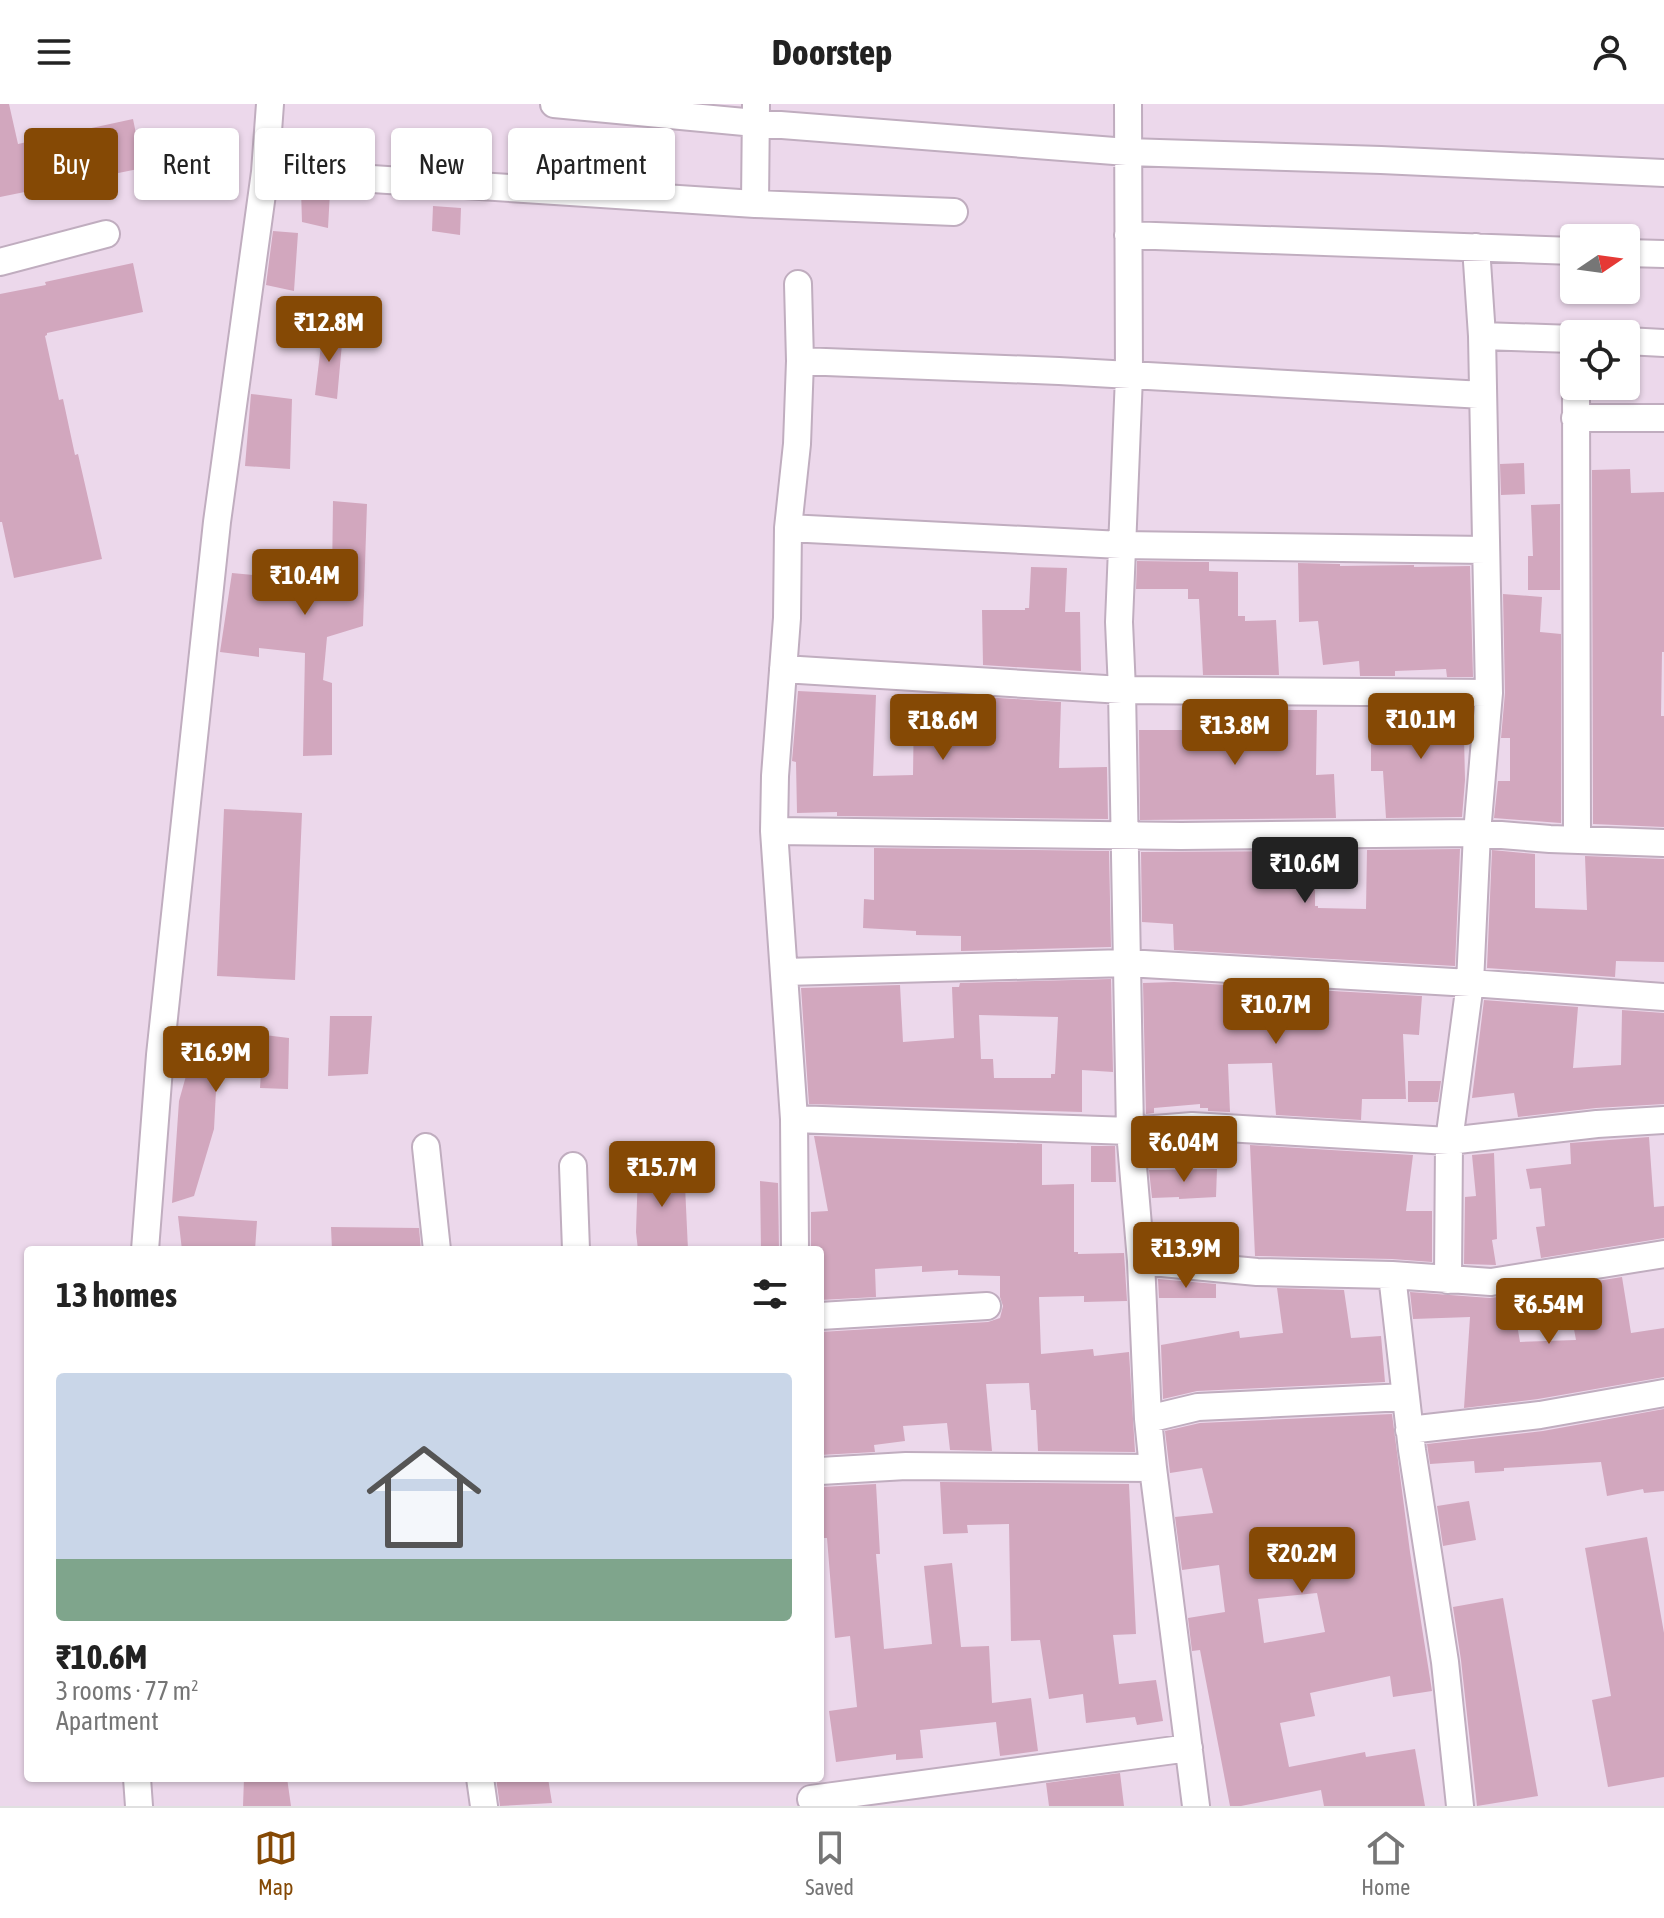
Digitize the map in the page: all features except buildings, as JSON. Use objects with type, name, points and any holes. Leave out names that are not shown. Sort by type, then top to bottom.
[{"type":"street","points":[[268,128],[270,104]]},
{"type":"street","points":[[554,104],[756,113],[1127,152],[1664,173]]},
{"type":"street","points":[[1128,104],[1129,376],[1119,622],[1130,1131],[1141,1261],[1148,1419],[1196,1806]]},
{"type":"street","points":[[755,204],[756,113]]},
{"type":"street","points":[[375,179],[755,204],[954,212]]},
{"type":"street","points":[[145,1246],[160,1055],[217,522],[261,200]]},
{"type":"street","points":[[0,262],[106,234]]},
{"type":"street","points":[[1128,235],[1560,250]]},
{"type":"street","points":[[1448,1280],[1449,1141],[1470,983],[1477,833],[1489,693],[1482,336],[1476,247]]},
{"type":"street","points":[[1640,253],[1664,254]]},
{"type":"street","points":[[795,1246],[794,1119],[774,831],[787,618],[788,528],[797,444],[800,361],[798,284]]},
{"type":"street","points":[[1482,336],[1560,339]]},
{"type":"street","points":[[1640,342],[1664,343]]},
{"type":"street","points":[[800,361],[1059,371],[1483,395]]},
{"type":"street","points":[[1576,400],[1577,840]]},
{"type":"street","points":[[1575,418],[1664,418]]},
{"type":"street","points":[[788,528],[1121,545],[1486,550]]},
{"type":"street","points":[[783,669],[1122,690],[1489,693]]},
{"type":"street","points":[[774,831],[1125,836],[1477,833],[1664,843]]},
{"type":"street","points":[[784,972],[1127,963],[1664,997]]},
{"type":"street","points":[[794,1119],[1130,1131],[1192,1126],[1449,1141],[1597,1124],[1664,1120]]},
{"type":"street","points":[[426,1147],[437,1246]]},
{"type":"street","points":[[573,1166],[576,1246]]},
{"type":"street","points":[[1141,1261],[1257,1272],[1392,1275],[1491,1282],[1664,1254]]},
{"type":"street","points":[[1392,1275],[1409,1430],[1445,1662],[1460,1806]]},
{"type":"street","points":[[824,1316],[987,1306]]},
{"type":"street","points":[[1409,1430],[1540,1415],[1664,1393]]},
{"type":"street","points":[[1148,1419],[1198,1407],[1406,1397]]},
{"type":"street","points":[[824,1471],[906,1466],[1153,1468]]},
{"type":"street","points":[[811,1794],[1189,1748]]},
{"type":"street","points":[[137,1782],[139,1806]]},
{"type":"street","points":[[481,1782],[484,1806]]}]
